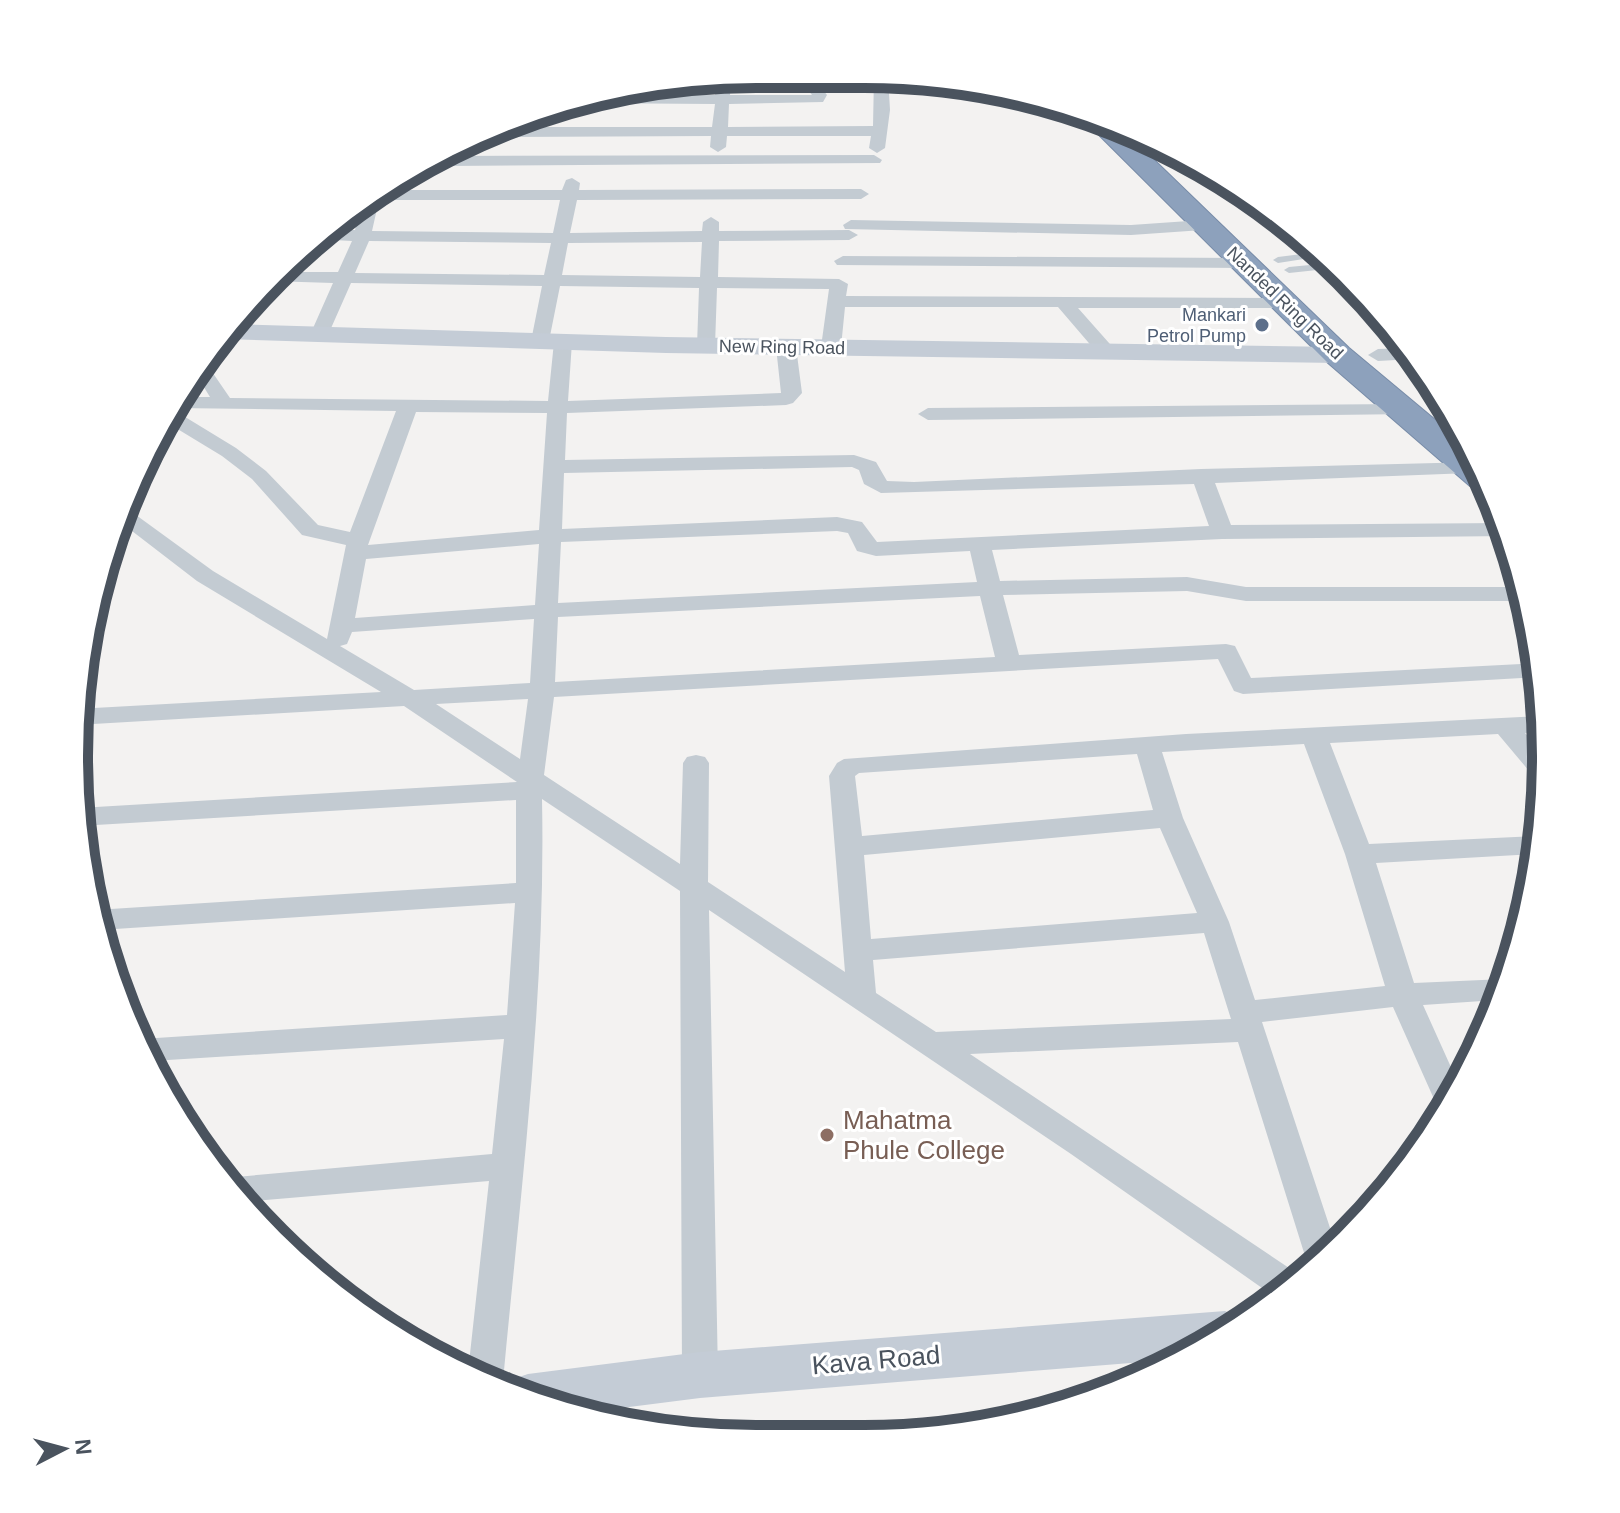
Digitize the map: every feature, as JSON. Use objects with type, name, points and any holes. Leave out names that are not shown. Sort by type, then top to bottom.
[{"type":"highway","name":"Nanded Ring Road","points":[[1116,138],[1338,355],[1464,462]]},
{"type":"highway","points":[[1182,169],[1378,355],[1422,391]]},
{"type":"street","points":[[666,95],[722,102],[818,99],[820,95],[814,88]]},
{"type":"street","points":[[831,347],[850,230],[874,160],[883,110],[882,88]]},
{"type":"street","points":[[706,346],[710,237],[723,89]]},
{"type":"street","points":[[519,132],[879,131]]},
{"type":"street","points":[[486,1367],[521,1026],[530,892],[530,784],[542,691],[557,407],[550,283],[580,132]]},
{"type":"street","points":[[454,161],[874,160]]},
{"type":"street","points":[[394,195],[861,194]]},
{"type":"street","points":[[319,335],[362,237],[368,213]]},
{"type":"street","points":[[338,236],[710,237],[850,230],[1131,230],[1203,225]]},
{"type":"street","points":[[843,261],[1243,263]]},
{"type":"street","points":[[291,277],[550,283],[708,281],[838,293],[1063,302],[1284,303]]},
{"type":"street","points":[[1063,302],[1107,352]]},
{"type":"street","name":"New Ring Road","points":[[240,332],[706,346],[1338,355]]},
{"type":"street","points":[[190,403],[557,407],[786,399],[792,393],[786,347]]},
{"type":"street","points":[[1378,355],[1397,354]]},
{"type":"street","points":[[207,376],[224,404]]},
{"type":"street","points":[[339,640],[358,547],[408,406]]},
{"type":"street","points":[[928,414],[1403,410]]},
{"type":"street","points":[[179,421],[229,452],[259,475],[310,530],[358,547],[850,524],[860,530],[863,544],[868,548],[1222,532],[1492,530]]},
{"type":"street","points":[[554,467],[854,461],[869,466],[876,484],[888,488],[1201,475],[1468,473]]},
{"type":"street","points":[[1201,475],[1222,532]]},
{"type":"street","points":[[132,520],[205,576],[339,640],[408,697],[530,784],[931,1044],[1279,1280]]},
{"type":"street","points":[[979,543],[1009,664]]},
{"type":"street","points":[[339,640],[546,611],[992,588],[1172,584],[1246,594],[1512,594]]},
{"type":"street","points":[[89,716],[1226,651],[1243,686],[1526,671]]},
{"type":"street","points":[[862,999],[842,776],[853,765],[1147,745],[1531,725]]},
{"type":"street","points":[[1505,726],[1532,758]]},
{"type":"street","points":[[1314,736],[1359,854],[1403,995],[1444,1087]]},
{"type":"street","points":[[1147,745],[1169,818],[1215,922],[1319,1245]]},
{"type":"street","points":[[696,763],[694,889],[700,1375]]},
{"type":"street","points":[[91,816],[530,784]]},
{"type":"street","points":[[849,847],[1169,818]]},
{"type":"street","points":[[1359,854],[1526,846]]},
{"type":"street","points":[[109,919],[530,892]]},
{"type":"street","points":[[859,951],[1215,922]]},
{"type":"street","points":[[931,1044],[1247,1021],[1403,995],[1490,990]]},
{"type":"street","points":[[155,1048],[521,1026]]},
{"type":"street","points":[[246,1188],[508,1166]]},
{"type":"street","name":"Kava Road","points":[[554,1394],[700,1375],[1198,1335]]},
{"type":"lane","points":[[1283,265],[1308,258]]},
{"type":"lane","points":[[1283,265],[1316,266]]},
{"type":"place","name":"Mankari Petrol Pump","points":[[1262,325]]},
{"type":"place","name":"Mahatma Phule College","points":[[827,1135]]}]
